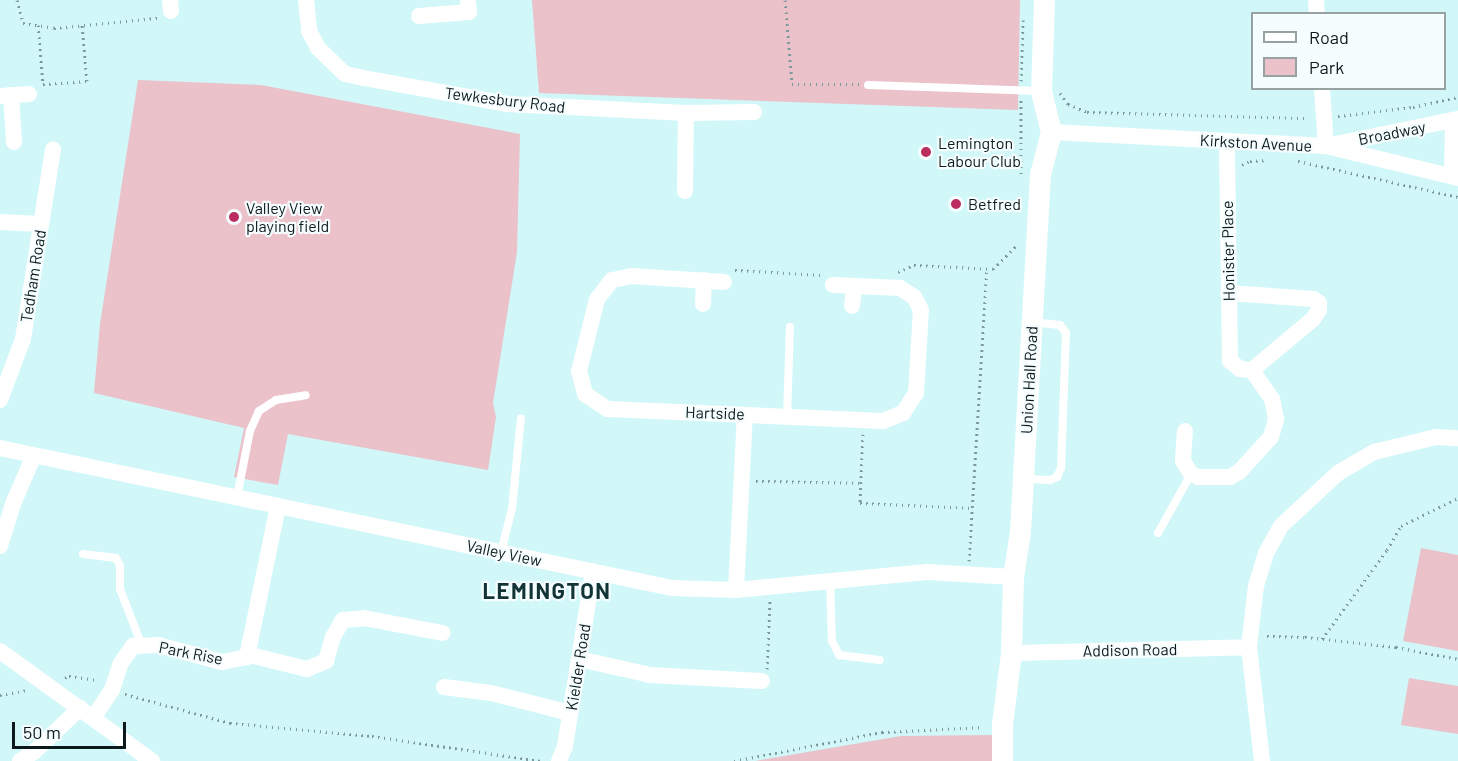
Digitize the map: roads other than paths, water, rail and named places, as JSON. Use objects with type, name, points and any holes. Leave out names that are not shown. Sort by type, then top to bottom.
[{"type":"street","name":"Tewkesbury Road","points":[[306,0],[309,31],[318,48],[345,74],[507,104],[686,112],[754,112]]},
{"type":"street","points":[[419,16],[469,12],[468,0]]},
{"type":"street","name":"Union Hall Road","points":[[1002,761],[1002,724],[1011,653],[1013,577],[1020,531],[1024,479],[1040,174],[1051,132],[1044,0]]},
{"type":"street","points":[[1322,90],[1326,146]]},
{"type":"street","points":[[14,142],[6,96],[29,94]]},
{"type":"street","points":[[685,191],[686,112]]},
{"type":"street","points":[[1455,120],[1455,176]]},
{"type":"street","name":"Broadway","points":[[1326,146],[1455,120]]},
{"type":"street","name":"Kirkston Avenue","points":[[1051,132],[1326,146],[1455,176]]},
{"type":"street","name":"Honister Place","points":[[1227,142],[1230,361],[1240,369],[1252,370]]},
{"type":"street","name":"Tedham Road","points":[[0,400],[24,339],[52,149]]},
{"type":"street","points":[[0,222],[41,224]]},
{"type":"street","name":"Hartside","points":[[724,282],[631,276],[612,280],[597,300],[579,371],[585,394],[607,409],[883,421],[903,413],[916,393],[921,310],[914,297],[900,288],[854,286],[830,280]]},
{"type":"street","points":[[704,280],[704,304]]},
{"type":"street","points":[[852,306],[854,286]]},
{"type":"street","points":[[1185,431],[1183,461],[1191,474],[1198,477],[1230,477],[1239,472],[1271,437],[1276,419],[1272,399],[1252,370],[1313,319],[1319,310],[1319,303],[1313,299],[1228,293]]},
{"type":"street","points":[[736,590],[745,415]]},
{"type":"street","points":[[1262,761],[1249,641],[1256,586],[1266,553],[1281,526],[1309,497],[1338,473],[1374,452],[1436,437],[1458,438]]},
{"type":"street","name":"Valley View","points":[[0,448],[672,588],[736,590],[927,572],[1013,577]]},
{"type":"street","points":[[0,546],[34,455]]},
{"type":"street","points":[[248,657],[279,506]]},
{"type":"street","name":"Kielder Road","points":[[559,761],[565,746],[593,572]]},
{"type":"street","name":"Park Rise","points":[[20,761],[87,713],[112,690],[121,663],[133,646],[158,645],[222,662],[254,656],[307,669],[326,661],[333,637],[343,620],[364,618],[443,633]]},
{"type":"street","name":"Addison Road","points":[[1011,653],[1249,641]]},
{"type":"street","points":[[0,651],[152,761]]},
{"type":"street","points":[[579,659],[650,675],[762,681]]},
{"type":"street","points":[[444,687],[491,693],[570,713]]},
{"type":"lane","points":[[868,85],[1050,91]]},
{"type":"lane","points":[[1024,479],[1050,480],[1057,477],[1060,468],[1066,333],[1060,325],[1033,322]]},
{"type":"lane","points":[[787,416],[790,327]]},
{"type":"lane","points":[[237,497],[250,430],[259,411],[276,400],[306,395]]},
{"type":"lane","points":[[501,552],[512,510],[520,418]]},
{"type":"lane","points":[[1158,533],[1191,474]]},
{"type":"lane","points":[[83,554],[116,558],[120,566],[123,599],[142,646]]},
{"type":"lane","points":[[830,581],[832,641],[839,655],[880,660]]},
{"type":"place","name":"Lemington Labour Club","points":[[926,152]]},
{"type":"place","name":"Betfred","points":[[956,204]]},
{"type":"place","name":"Valley View playing field","points":[[234,217]]},
{"type":"district","name":"LEMINGTON","points":[[547,591]]}]
